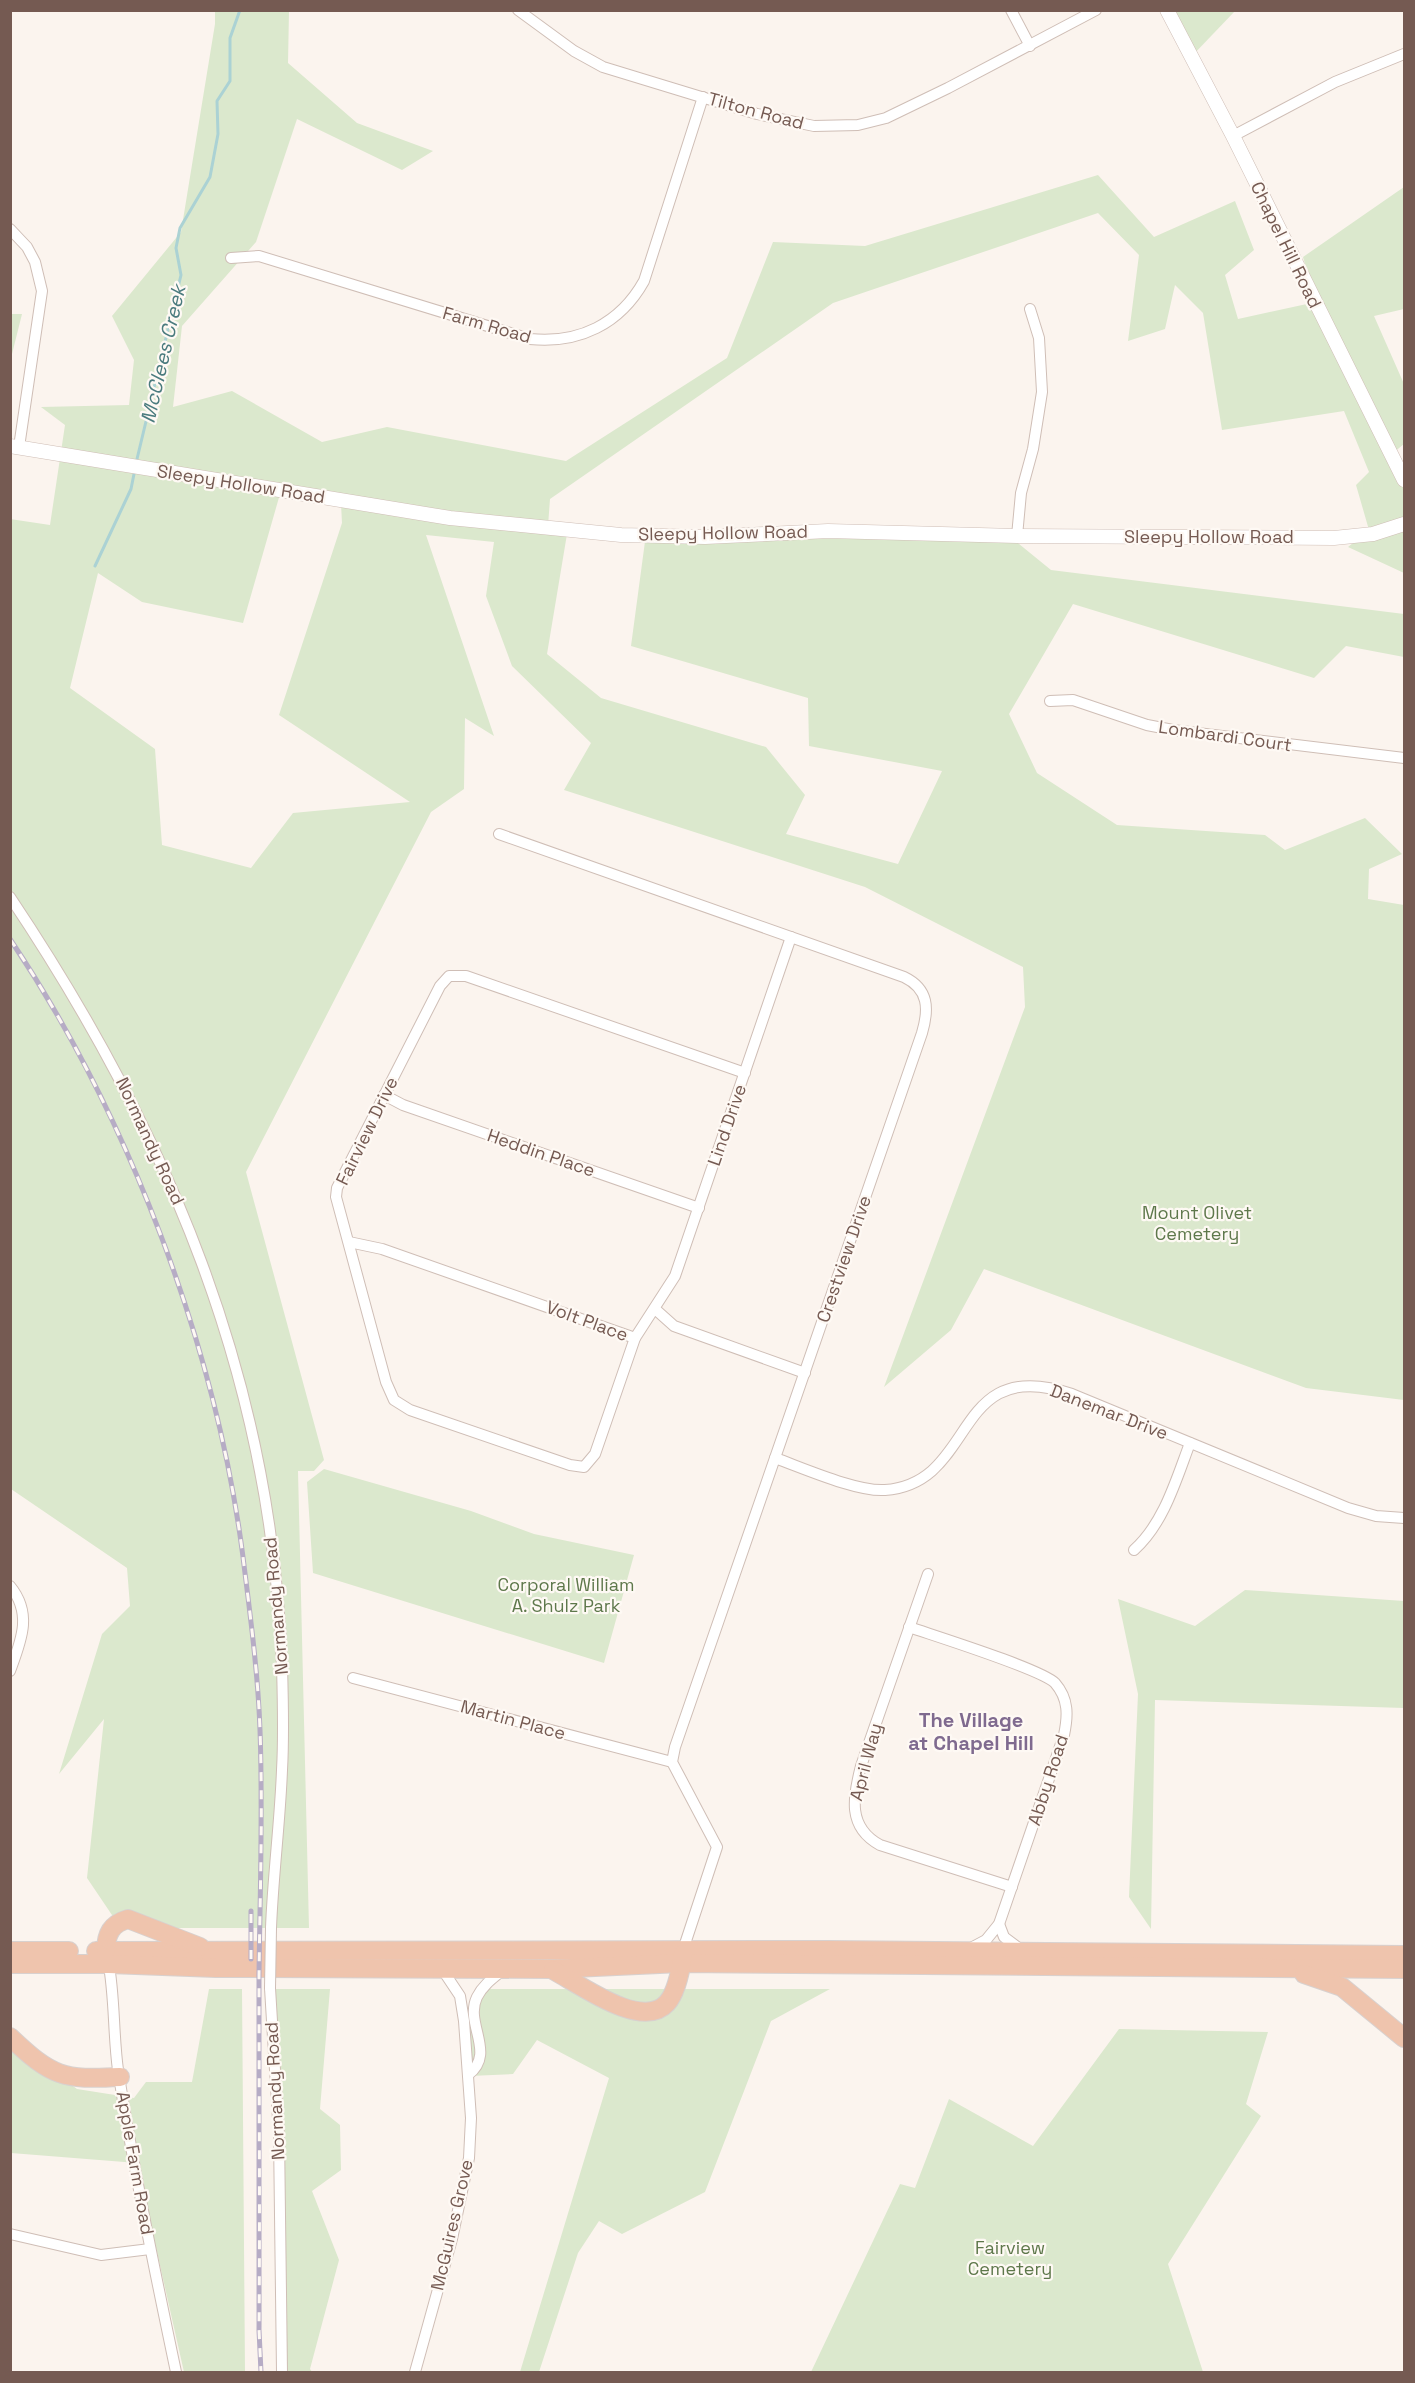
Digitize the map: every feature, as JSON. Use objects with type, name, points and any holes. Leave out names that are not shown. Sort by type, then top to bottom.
[{"type":"highway","points":[[108,1957],[109,1932],[114,1925],[129,1918],[183,1942],[223,1952]]},
{"type":"highway","points":[[10,1951],[108,1957],[216,1968],[552,1969],[682,1957],[729,1965],[1404,1969]]},
{"type":"highway","points":[[10,1964],[223,1952],[682,1957],[963,1952],[1404,1955]]},
{"type":"highway","points":[[552,1969],[632,2011],[648,2013],[667,2003],[682,1957]]},
{"type":"highway","points":[[1267,1967],[1314,1976],[1342,1987],[1404,2038]]},
{"type":"highway","points":[[10,2037],[42,2066],[61,2075],[89,2079],[120,2077]]},
{"type":"street","name":"Tilton Road","points":[[518,10],[594,63],[799,124],[858,125],[909,108],[1096,10]]},
{"type":"street","points":[[1011,10],[1030,46]]},
{"type":"street","name":"Chapel Hill Road","points":[[1167,10],[1233,136],[1404,480]]},
{"type":"street","points":[[1233,136],[1335,82],[1404,54]]},
{"type":"street","name":"Farm Road","points":[[231,258],[259,256],[530,339],[561,339],[583,334],[618,315],[632,300],[644,281],[703,97]]},
{"type":"street","points":[[10,229],[27,247],[35,262],[42,291],[15,447]]},
{"type":"street","points":[[1017,536],[1021,493],[1033,449],[1042,392],[1039,338],[1030,309]]},
{"type":"street","name":"Sleepy Hollow Road","points":[[15,447],[450,518],[621,535],[705,537],[828,531],[1017,536],[1334,538],[1372,534],[1404,524]]},
{"type":"street","name":"Lombardi Court","points":[[1050,701],[1073,700],[1147,725],[1173,730],[1404,758]]},
{"type":"street","name":"Crestview Drive","points":[[499,834],[912,981],[924,994],[928,1008],[922,1033],[675,1747],[672,1762]]},
{"type":"street","name":"Normandy Road","points":[[10,897],[59,970],[111,1060],[179,1202],[242,1383],[270,1530],[282,1663],[282,1770],[271,1928],[270,1988],[279,2136],[282,2373]]},
{"type":"street","name":"Lind Drive","points":[[655,1309],[675,1276],[791,937]]},
{"type":"street","name":"Fairview Drive","points":[[635,1338],[595,1454],[584,1467],[570,1465],[410,1410],[394,1400],[386,1382],[338,1208],[337,1188],[440,986],[449,976],[466,976],[745,1073]]},
{"type":"street","name":"Heddin Place","points":[[384,1095],[403,1105],[699,1208]]},
{"type":"street","name":"Volt Place","points":[[349,1242],[382,1249],[635,1338],[655,1309]]},
{"type":"street","points":[[655,1309],[674,1326],[805,1373]]},
{"type":"street","name":"Danemar Drive","points":[[775,1458],[865,1488],[886,1490],[903,1487],[920,1480],[937,1468],[952,1450],[971,1416],[985,1403],[1008,1390],[1028,1386],[1053,1387],[1348,1508],[1376,1516],[1404,1518]]},
{"type":"street","points":[[1134,1550],[1148,1538],[1156,1524],[1190,1443]]},
{"type":"street","name":"April Way","points":[[928,1574],[861,1766],[854,1794],[854,1814],[859,1825],[872,1840],[880,1845],[1012,1887]]},
{"type":"street","points":[[10,1586],[18,1599],[24,1619],[22,1642],[14,1655],[10,1671]]},
{"type":"street","name":"Abby Road","points":[[909,1627],[1048,1677],[1065,1697],[1068,1717],[1064,1735],[999,1924],[986,1940],[963,1952]]},
{"type":"street","name":"Martin Place","points":[[353,1678],[672,1762]]},
{"type":"street","points":[[672,1762],[717,1846],[682,1957]]},
{"type":"street","points":[[999,1924],[1004,1937],[1026,1952]]},
{"type":"street","name":"Apple Farm Road","points":[[108,1957],[113,2036],[150,2249],[176,2373]]},
{"type":"street","name":"McGuires Grove","points":[[415,2373],[465,2182],[471,2118],[460,1996],[442,1969]]},
{"type":"street","points":[[468,2075],[476,2068],[482,2052],[474,2014],[477,1998],[483,1987],[504,1969]]},
{"type":"street","points":[[10,2234],[100,2255],[150,2249]]},
{"type":"green space","name":"Mount Olivet Cemetery","points":[[215,11],[289,11],[288,63],[357,123],[433,151],[402,170],[297,119],[256,242],[182,326],[173,407],[232,391],[322,442],[387,427],[566,461],[727,358],[773,242],[865,246],[1098,175],[1154,237],[1235,201],[1254,250],[1225,275],[1238,319],[1316,302],[1303,257],[1404,187],[1404,309],[1374,316],[1404,384],[1404,444],[1393,453],[1404,480],[1404,573],[1348,547],[1369,530],[1356,485],[1369,472],[1344,411],[1222,430],[1203,313],[1175,285],[1165,329],[1128,341],[1139,255],[1098,213],[833,303],[550,499],[548,526],[568,528],[547,654],[601,698],[766,747],[805,795],[786,834],[898,864],[942,771],[809,746],[808,698],[631,646],[646,534],[1008,535],[1051,570],[1404,614],[1404,657],[1346,646],[1314,678],[1073,604],[1009,714],[1037,773],[1117,825],[1265,835],[1285,850],[1365,818],[1402,854],[1369,869],[1368,899],[1404,905],[1404,1400],[1306,1388],[984,1269],[951,1330],[884,1387],[1025,1007],[1023,967],[865,887],[564,790],[591,743],[512,666],[486,596],[494,542],[426,535],[494,736],[465,718],[464,789],[431,812],[246,1172],[324,1460],[314,1471],[298,1471],[309,1928],[130,1928],[114,1918],[87,1878],[104,1719],[59,1774],[102,1634],[130,1606],[127,1568],[11,1489],[10,519],[50,525],[65,425],[41,407],[129,405],[134,360],[112,316],[181,232],[215,24]],"holes":[[[280,494],[341,504],[342,523],[279,715],[410,802],[293,813],[251,868],[162,845],[155,749],[70,688],[98,573],[142,602],[243,623]]]},
{"type":"green space","points":[[1167,11],[1235,11],[1191,57]]},
{"type":"green space","points":[[10,314],[22,314],[11,358]]},
{"type":"green space","name":"Corporal William A. Shulz Park","points":[[324,1469],[471,1511],[534,1534],[634,1555],[604,1663],[313,1573],[307,1482]]},
{"type":"green space","points":[[1245,1590],[1404,1601],[1404,1708],[1155,1700],[1151,1929],[1129,1897],[1138,1694],[1118,1599],[1195,1626]]},
{"type":"green space","points":[[209,1989],[242,1989],[245,2372],[184,2372],[137,2163],[11,2153],[10,2041],[77,2089],[134,2098],[146,2082],[192,2082]]},
{"type":"green space","points":[[276,1989],[330,1989],[320,2109],[340,2125],[341,2170],[312,2191],[339,2260],[310,2369],[312,2372],[286,2372],[283,2103],[276,2034]]},
{"type":"green space","points":[[486,1989],[830,1989],[771,2021],[705,2192],[622,2234],[599,2221],[578,2253],[539,2372],[520,2372],[609,2078],[537,2040],[513,2074],[470,2076],[469,2018]]},
{"type":"green space","name":"Fairview Cemetery","points":[[1119,2029],[1268,2032],[1246,2104],[1261,2116],[1168,2264],[1203,2372],[811,2372],[900,2184],[915,2188],[949,2099],[1033,2146]]},
{"type":"waterway","name":"McClees Creek","points":[[137,459],[181,275],[176,248],[180,228],[210,177],[218,134],[217,101],[230,81],[230,38],[240,10]]},
{"type":"waterway","name":"McClees Creek","points":[[95,566],[131,489],[134,474]]},
{"type":"railway","points":[[10,939],[53,1007],[92,1080],[128,1156],[161,1235],[189,1315],[212,1396],[230,1477],[251,1621],[260,1730],[259,2330],[261,2372]]},
{"type":"railway","points":[[251,1911],[251,1959]]},
{"type":"district","name":"The Village at Chapel Hill","points":[[971,1732]]}]
